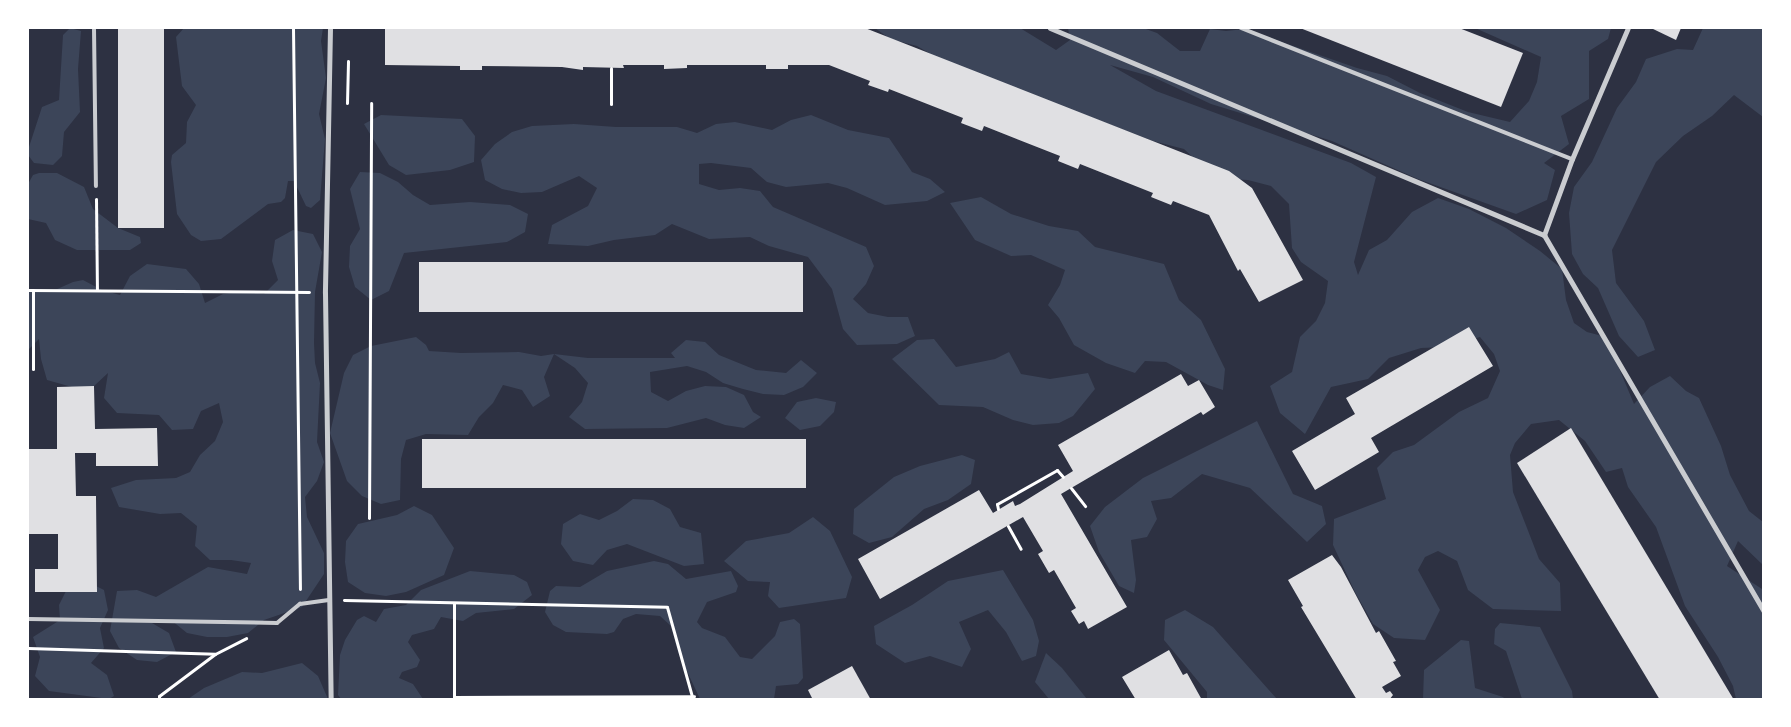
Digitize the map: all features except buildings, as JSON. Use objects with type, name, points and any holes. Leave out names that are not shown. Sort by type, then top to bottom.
[{"type":"street","points":[[330,28],[325,293],[331,700]]},
{"type":"street","points":[[1050,28],[1544,235],[1764,612]]},
{"type":"street","points":[[1544,235],[1572,159],[1628,28]]},
{"type":"lane","points":[[94,28],[96,186]]},
{"type":"lane","points":[[1242,28],[1572,159]]},
{"type":"lane","points":[[28,619],[276,623],[300,604],[329,600]]},
{"type":"path","points":[[293,28],[300,604]]},
{"type":"path","points":[[347,103],[348,56]]},
{"type":"path","points":[[611,68],[611,104]]},
{"type":"path","points":[[369,518],[371,103]]},
{"type":"path","points":[[96,186],[97,290]]},
{"type":"path","points":[[28,290],[325,293]]},
{"type":"path","points":[[32,369],[33,290]]},
{"type":"path","points":[[998,509],[997,504],[1057,470],[1063,476]]},
{"type":"path","points":[[1071,488],[1085,506]]},
{"type":"path","points":[[1008,526],[1021,549]]},
{"type":"path","points":[[329,600],[667,607],[694,698],[454,698],[454,603]]},
{"type":"path","points":[[159,700],[159,696],[215,654],[250,636]]},
{"type":"path","points":[[28,648],[215,654]]},
{"type":"shaded area","points":[[70,28],[81,31],[78,69],[80,112],[64,132],[62,156],[53,165],[34,163],[28,155],[28,150],[42,107],[59,100],[63,35]]},
{"type":"shaded area","points":[[184,28],[323,28],[321,41],[326,78],[319,114],[325,139],[320,200],[311,208],[306,206],[294,181],[288,181],[285,198],[281,202],[268,204],[221,239],[201,241],[191,235],[177,214],[171,162],[172,155],[186,143],[187,122],[196,105],[182,86],[176,37]]},
{"type":"shaded area","points":[[875,28],[1020,28],[1056,50],[1070,40],[1068,28],[1143,28],[1157,33],[1180,51],[1200,51],[1210,29],[1226,31],[1244,29],[1357,68],[1387,76],[1420,93],[1468,112],[1510,122],[1529,101],[1537,82],[1541,57],[1475,28],[1611,28],[1608,39],[1589,51],[1589,99],[1561,116],[1569,144],[1544,163],[1555,170],[1547,200],[1516,214],[1418,179],[1332,141],[1211,104],[1153,77],[1110,65],[1156,91],[1351,163],[1376,177],[1354,262],[1358,275],[1369,250],[1387,240],[1412,212],[1438,198],[1469,209],[1506,228],[1540,251],[1562,269],[1566,300],[1574,323],[1587,332],[1606,337],[1634,404],[1650,387],[1670,376],[1686,391],[1699,398],[1721,446],[1730,475],[1749,511],[1763,522],[1763,565],[1738,541],[1727,566],[1762,589],[1763,699],[1736,699],[1733,686],[1718,657],[1685,606],[1656,527],[1628,487],[1622,468],[1606,472],[1585,441],[1559,420],[1531,424],[1515,443],[1510,455],[1513,492],[1539,559],[1560,583],[1561,611],[1493,609],[1468,590],[1457,561],[1438,551],[1425,557],[1418,570],[1440,610],[1425,640],[1394,638],[1373,624],[1355,592],[1333,545],[1334,519],[1386,499],[1377,468],[1393,452],[1414,445],[1459,412],[1488,398],[1500,371],[1494,354],[1480,337],[1445,347],[1421,348],[1389,358],[1368,379],[1331,387],[1305,434],[1280,413],[1270,386],[1292,372],[1300,337],[1316,321],[1325,303],[1328,281],[1301,262],[1292,248],[1289,204],[1271,186],[1248,180],[1215,178],[1184,149],[1153,141],[939,59],[917,46],[890,39]]},
{"type":"shaded area","points":[[1703,28],[1763,28],[1763,117],[1734,95],[1712,116],[1683,136],[1656,162],[1612,250],[1616,283],[1644,321],[1655,350],[1638,357],[1619,336],[1598,288],[1583,274],[1572,254],[1569,213],[1574,187],[1592,162],[1617,108],[1636,82],[1646,59],[1677,49],[1693,50]]},
{"type":"shaded area","points":[[381,115],[462,119],[475,136],[474,162],[450,170],[406,175],[389,165],[364,124]]},
{"type":"shaded area","points":[[811,115],[848,130],[889,138],[912,172],[930,179],[945,192],[927,201],[885,205],[847,188],[828,183],[786,187],[767,182],[751,168],[711,163],[699,164],[699,184],[719,190],[740,188],[760,191],[773,207],[866,247],[874,266],[866,284],[853,299],[868,313],[888,317],[908,317],[915,336],[897,344],[857,345],[843,329],[832,289],[808,257],[769,246],[750,237],[709,239],[672,224],[655,235],[614,240],[588,246],[548,244],[552,225],[588,206],[597,188],[579,176],[542,192],[521,193],[502,189],[485,180],[481,160],[495,144],[512,132],[532,126],[574,124],[616,127],[677,127],[697,133],[716,124],[735,122],[772,130],[791,120]]},
{"type":"shaded area","points":[[360,172],[380,173],[398,182],[413,195],[430,205],[470,202],[510,205],[528,214],[525,232],[507,242],[404,253],[389,291],[371,300],[355,287],[349,267],[350,246],[360,229],[350,189]]},
{"type":"shaded area","points":[[57,173],[84,187],[93,209],[118,228],[140,237],[141,243],[130,250],[77,250],[55,240],[46,223],[28,219],[28,184],[33,175]]},
{"type":"shaded area","points":[[981,197],[1011,214],[1049,226],[1078,231],[1095,247],[1164,264],[1179,300],[1201,320],[1225,369],[1223,390],[1208,385],[1166,362],[1145,361],[1135,373],[1106,363],[1074,345],[1059,318],[1048,305],[1060,285],[1065,270],[1031,255],[1011,256],[975,240],[950,203]]},
{"type":"shaded area","points":[[293,230],[313,234],[322,252],[315,292],[314,343],[315,363],[320,383],[317,442],[324,462],[317,481],[305,497],[307,517],[324,553],[324,574],[302,607],[264,620],[248,633],[227,637],[207,637],[187,633],[171,620],[152,623],[169,633],[176,652],[157,662],[137,660],[119,648],[110,631],[117,591],[137,590],[156,597],[208,567],[247,574],[251,563],[231,560],[210,560],[195,546],[197,526],[181,513],[160,514],[119,507],[111,488],[136,480],[176,478],[190,472],[200,455],[215,441],[223,422],[219,403],[201,411],[193,429],[172,430],[159,415],[117,413],[104,398],[108,373],[86,391],[47,380],[41,359],[39,339],[28,350],[28,289],[55,290],[83,280],[102,290],[120,295],[130,276],[147,264],[186,269],[199,284],[205,303],[223,294],[244,291],[264,294],[278,280],[272,261],[275,240]]},
{"type":"shaded area","points":[[416,337],[426,345],[429,351],[461,353],[519,352],[541,356],[554,354],[544,377],[550,396],[533,407],[522,390],[503,385],[493,403],[479,417],[468,435],[426,434],[406,440],[401,459],[400,500],[381,504],[362,496],[347,481],[330,433],[344,373],[353,355],[371,346]]},
{"type":"shaded area","points":[[934,339],[956,367],[995,359],[1009,352],[1021,374],[1050,379],[1088,373],[1095,389],[1073,416],[1059,423],[1033,425],[1013,420],[983,407],[939,405],[892,359],[917,340]]},
{"type":"shaded area","points":[[686,340],[705,342],[719,355],[756,370],[786,373],[801,360],[817,373],[803,387],[784,395],[763,394],[743,389],[723,383],[706,372],[687,366],[650,372],[651,392],[668,401],[686,391],[705,386],[726,387],[744,395],[753,412],[761,417],[744,428],[725,425],[706,418],[667,428],[585,429],[569,417],[582,402],[588,383],[575,368],[554,354],[588,358],[675,358],[671,353]]},
{"type":"shaded area","points":[[816,398],[836,402],[834,412],[820,426],[800,430],[785,418],[797,402]]},
{"type":"shaded area","points":[[1257,421],[1293,494],[1322,506],[1326,524],[1307,542],[1250,488],[1202,474],[1171,498],[1151,501],[1157,519],[1147,537],[1131,540],[1136,580],[1134,593],[1119,586],[1099,552],[1090,526],[1105,507],[1143,478]]},
{"type":"shaded area","points":[[962,455],[975,460],[971,484],[948,500],[924,509],[892,537],[869,543],[853,534],[854,509],[894,477],[920,466]]},
{"type":"shaded area","points":[[633,499],[653,500],[670,509],[680,527],[701,533],[704,564],[684,566],[627,544],[607,550],[593,565],[573,561],[561,544],[563,524],[580,514],[599,520],[617,511]]},
{"type":"shaded area","points":[[414,506],[432,515],[454,548],[444,575],[406,592],[386,596],[365,593],[348,582],[345,562],[346,541],[358,524],[397,515]]},
{"type":"shaded area","points":[[813,517],[830,531],[852,577],[846,598],[779,608],[768,596],[770,582],[748,581],[724,561],[746,541],[789,533]]},
{"type":"shaded area","points":[[654,561],[668,564],[686,579],[731,571],[738,586],[736,592],[707,602],[697,622],[702,628],[725,637],[740,657],[752,659],[775,636],[780,622],[794,619],[800,624],[803,678],[798,684],[776,686],[774,699],[700,699],[678,652],[671,626],[660,616],[636,614],[623,619],[614,632],[607,634],[566,632],[553,625],[545,612],[550,591],[556,586],[580,587],[607,571]]},
{"type":"shaded area","points":[[1003,570],[1033,620],[1039,641],[1036,656],[1022,661],[1006,632],[988,610],[959,622],[971,649],[962,667],[930,656],[905,663],[876,644],[874,626],[912,605],[948,581]]},
{"type":"shaded area","points":[[470,571],[514,575],[527,582],[532,595],[514,609],[476,613],[463,621],[441,617],[434,629],[412,635],[408,642],[420,660],[417,667],[402,672],[399,678],[413,684],[423,699],[341,699],[338,695],[340,655],[345,640],[357,620],[364,616],[376,622],[384,609],[406,605],[421,590]]},
{"type":"shaded area","points":[[86,581],[104,590],[108,610],[100,628],[104,648],[91,663],[107,675],[114,696],[109,699],[49,691],[35,676],[40,657],[33,637],[60,620],[59,605],[68,587]]},
{"type":"shaded area","points":[[1185,610],[1213,627],[1277,699],[1207,699],[1207,692],[1164,640],[1165,620]]},
{"type":"shaded area","points":[[1500,623],[1540,627],[1572,691],[1573,699],[1522,699],[1506,651],[1494,644],[1495,629]]},
{"type":"shaded area","points":[[1461,640],[1469,641],[1475,688],[1505,699],[1423,699],[1424,670]]},
{"type":"shaded area","points":[[1046,653],[1062,668],[1087,699],[1049,699],[1035,682]]},
{"type":"shaded area","points":[[302,663],[318,676],[328,699],[188,699],[204,688],[242,672],[262,673]]}]
